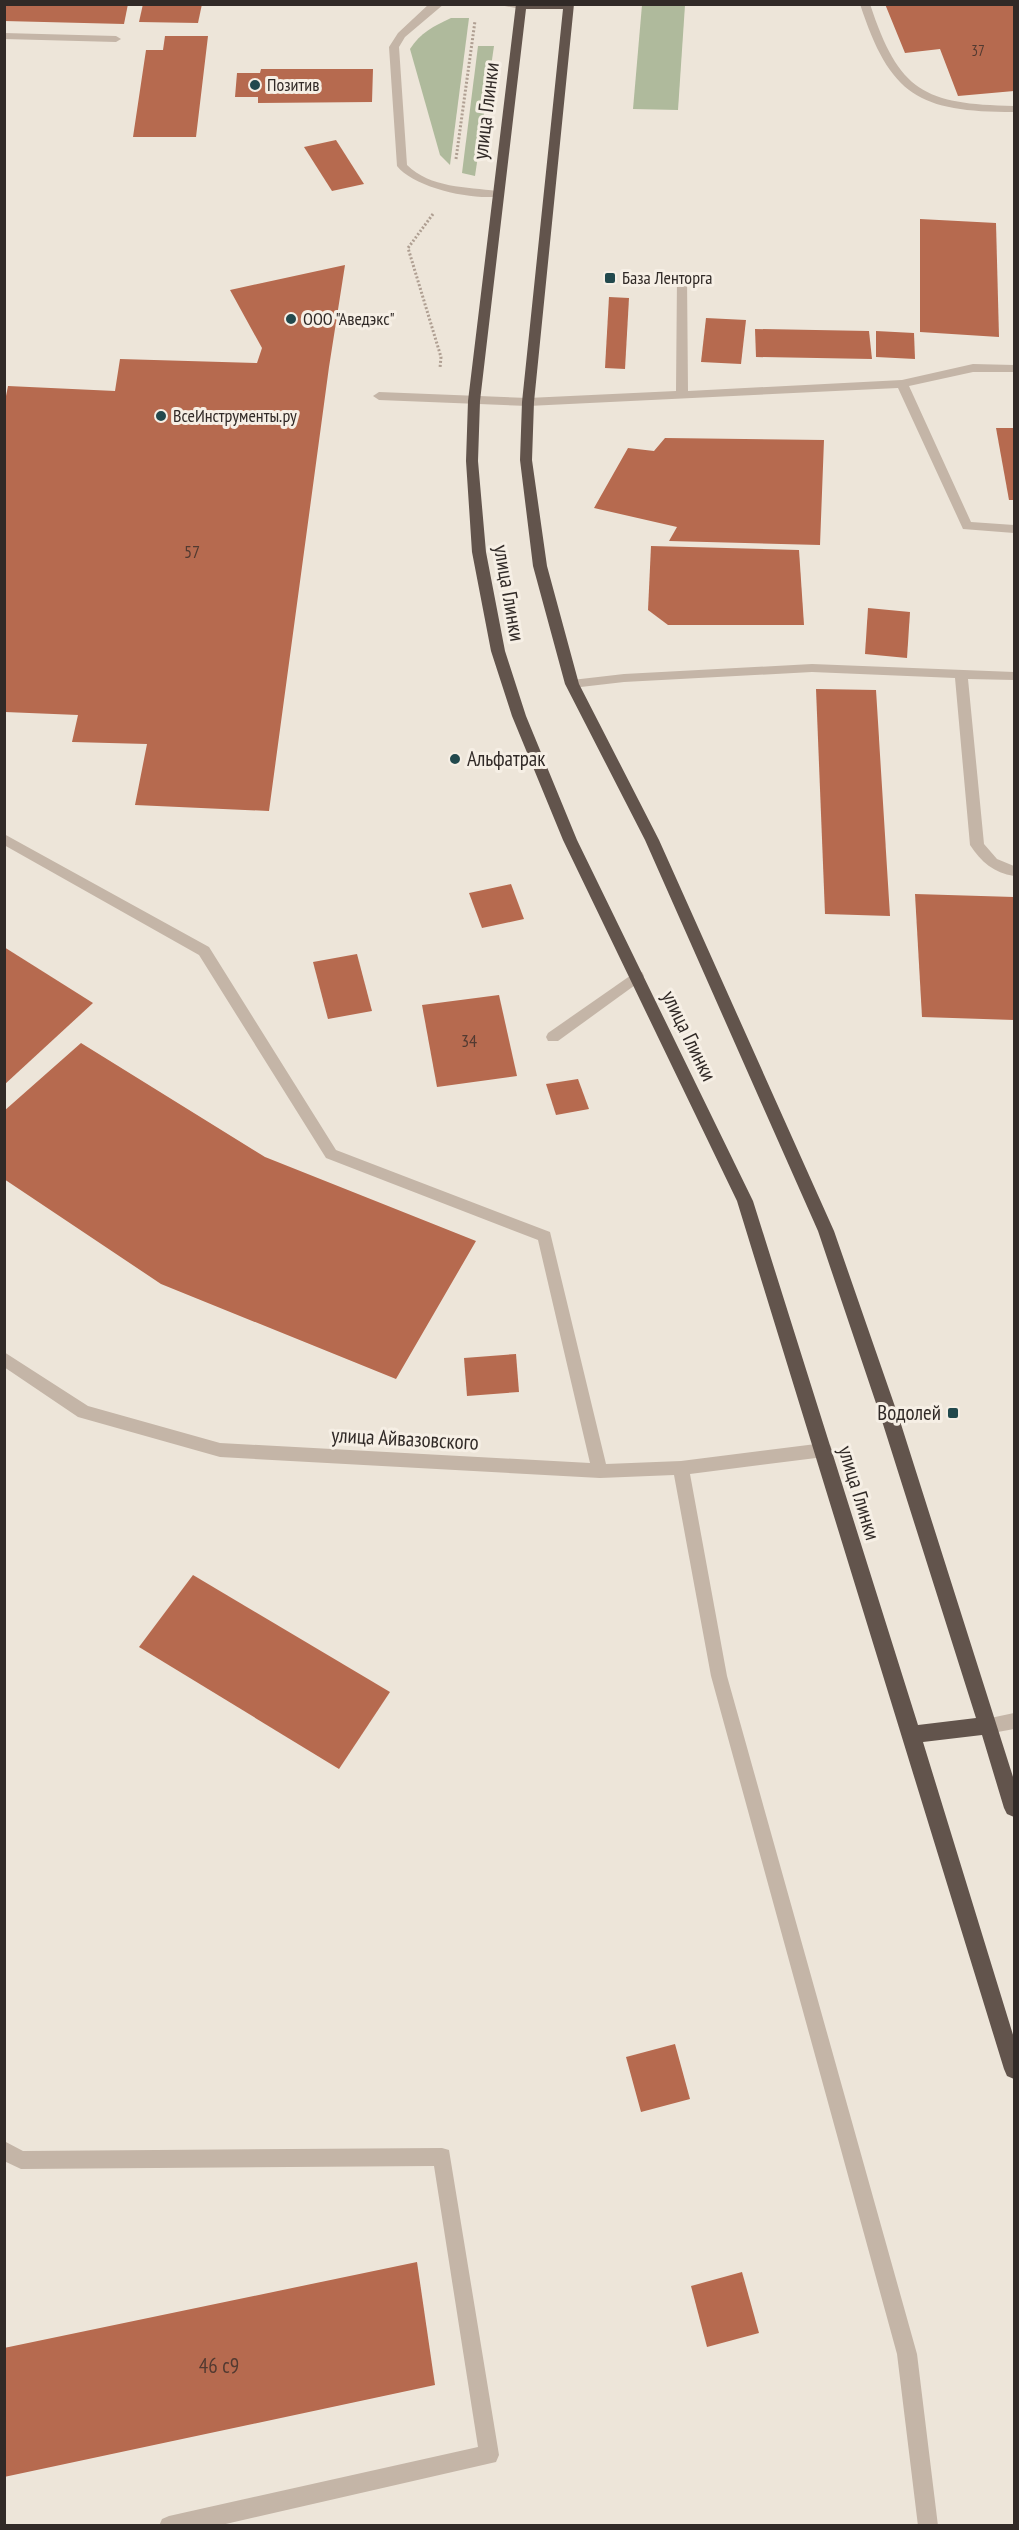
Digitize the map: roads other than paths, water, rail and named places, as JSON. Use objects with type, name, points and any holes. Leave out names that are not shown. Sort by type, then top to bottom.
[{"type":"highway","points":[[521,5],[569,5]]},
{"type":"highway","name":"улица Глинки","points":[[521,5],[474,401],[472,461],[479,552],[498,651],[519,716],[570,840],[745,1201],[1014,2069]]},
{"type":"highway","name":"улица Глинки","points":[[569,5],[528,402],[526,460],[540,566],[572,684],[652,840],[826,1231],[891,1421],[1014,1808]]},
{"type":"highway","points":[[911,1735],[987,1726]]},
{"type":"lane","points":[[439,4],[433,6],[401,35],[394,47],[402,165],[408,174],[421,181],[497,194]]},
{"type":"lane","points":[[498,4],[521,5]]},
{"type":"lane","points":[[865,4],[875,39],[890,65],[901,81],[919,95],[971,107],[1014,109]]},
{"type":"lane","points":[[4,36],[116,39]]},
{"type":"lane","points":[[681,394],[682,277]]},
{"type":"lane","points":[[379,396],[528,402],[902,384],[973,368],[1014,369]]},
{"type":"lane","points":[[902,384],[967,526],[1014,529]]},
{"type":"lane","points":[[572,684],[624,678],[812,668],[1014,676]]},
{"type":"lane","points":[[961,673],[977,845],[987,860],[1014,871]]},
{"type":"lane","points":[[4,839],[204,951],[331,1154],[545,1236],[600,1471]]},
{"type":"lane","points":[[553,1037],[637,976]]},
{"type":"lane","name":"улица Айвазовского","points":[[4,1358],[84,1412],[220,1450],[600,1471],[681,1468],[824,1450]]},
{"type":"lane","points":[[681,1468],[719,1676],[907,2354],[928,2526]]},
{"type":"lane","points":[[987,1726],[1014,1721]]},
{"type":"lane","points":[[4,2150],[21,2160],[442,2157],[489,2456],[169,2526]]},
{"type":"place","name":"Позитив","points":[[255,85]]},
{"type":"place","name":"База Ленторга","points":[[610,278]]},
{"type":"place","name":"ООО \"Аведэкс\"","points":[[291,319]]},
{"type":"place","name":"ВсеИнструменты.ру","points":[[161,416]]},
{"type":"place","name":"Альфатрак","points":[[455,759]]},
{"type":"place","name":"Водолей","points":[[953,1413]]}]
